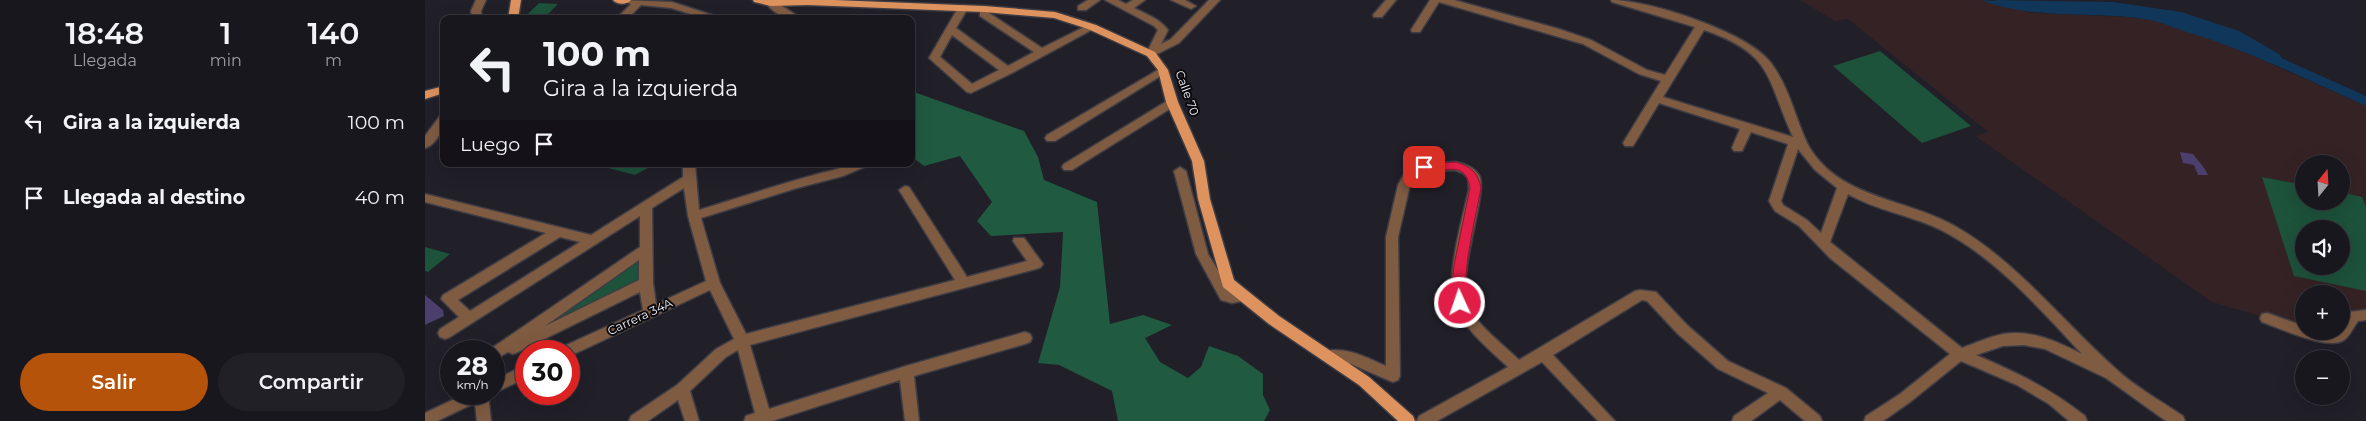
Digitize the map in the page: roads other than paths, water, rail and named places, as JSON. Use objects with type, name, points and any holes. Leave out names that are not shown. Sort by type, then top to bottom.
[{"type":"main road","points":[[514,15],[516,0]]},
{"type":"main road","points":[[618,0],[626,0]]},
{"type":"main road","name":"Calle 70","points":[[758,0],[771,3],[807,1],[984,9],[1055,15],[1092,27],[1151,54],[1163,70],[1172,102],[1198,161],[1205,199],[1228,283],[1274,320],[1364,381],[1407,421]]},
{"type":"main road","points":[[425,95],[440,90]]},
{"type":"street","points":[[476,15],[476,11],[481,0]]},
{"type":"street","points":[[626,0],[672,5],[693,15]]},
{"type":"street","points":[[1082,8],[1095,0]]},
{"type":"street","points":[[1110,0],[1158,24],[1163,30],[1151,54]]},
{"type":"street","points":[[1127,8],[1140,0]]},
{"type":"street","points":[[1176,0],[1191,6]]},
{"type":"street","points":[[1151,54],[1175,41],[1215,0]]},
{"type":"street","points":[[1379,15],[1391,0]]},
{"type":"street","points":[[1416,30],[1435,0]]},
{"type":"street","points":[[1443,0],[1466,3],[1587,42],[1643,72],[1669,80]]},
{"type":"street","points":[[1615,0],[1701,26],[1741,43],[1759,54],[1779,82],[1798,143],[1813,162],[1844,187],[1896,209],[1947,227],[1992,257],[2111,374]]},
{"type":"street","points":[[625,15],[637,2]]},
{"type":"street","points":[[771,3],[777,9],[788,15]]},
{"type":"street","points":[[963,8],[952,30],[934,58],[971,90],[1092,27]]},
{"type":"street","points":[[984,9],[984,14],[1042,53]]},
{"type":"street","points":[[1629,143],[1701,26]]},
{"type":"street","points":[[952,30],[1007,71]]},
{"type":"street","points":[[1051,138],[1163,70]]},
{"type":"street","points":[[1657,99],[1798,143]]},
{"type":"street","points":[[1068,167],[1172,102]]},
{"type":"street","points":[[425,144],[440,124]]},
{"type":"street","points":[[1738,148],[1747,127]]},
{"type":"street","points":[[1798,143],[1775,201],[1779,208],[1803,223],[1823,241],[1835,256],[1960,354],[2022,381],[2054,400],[2080,421]]},
{"type":"street","points":[[1328,356],[1352,358],[1393,376],[1392,237],[1404,184],[1410,174],[1424,167],[1456,166],[1467,170],[1473,177],[1475,188],[1460,265],[1458,284],[1460,303],[1471,320],[1517,368]]},
{"type":"street","points":[[689,167],[694,216],[713,283],[742,341],[760,419],[906,372],[1025,338]]},
{"type":"street","points":[[694,216],[795,184],[839,173],[853,167]]},
{"type":"street","points":[[1180,171],[1202,254],[1226,296],[1232,298],[1245,296]]},
{"type":"street","points":[[445,333],[689,179]]},
{"type":"street","points":[[1823,241],[1844,187]]},
{"type":"street","points":[[905,190],[964,283]]},
{"type":"street","points":[[425,198],[592,240]]},
{"type":"street","points":[[645,208],[646,284],[650,312]]},
{"type":"street","points":[[469,318],[448,298],[559,231]]},
{"type":"street","points":[[636,421],[681,389],[721,353],[742,341],[1036,264],[1019,241]]},
{"type":"street","points":[[505,348],[646,249]]},
{"type":"street","name":"Carrera 34A","points":[[580,345],[713,283]]},
{"type":"street","points":[[505,351],[646,284]]},
{"type":"street","points":[[1424,421],[1543,354],[1640,296],[1645,295],[1651,296],[1682,329],[1723,365],[1781,392],[1815,421]]},
{"type":"street","points":[[2267,318],[2316,336],[2340,336],[2354,316],[2366,315]]},
{"type":"street","points":[[2048,344],[2060,338],[2068,331]]},
{"type":"street","points":[[1871,421],[1905,398],[1960,354],[2003,340],[2024,338],[2048,344],[2111,374],[2179,421]]},
{"type":"street","points":[[1543,354],[1608,421]]},
{"type":"street","points":[[906,372],[912,421]]},
{"type":"street","points":[[681,389],[692,421]]},
{"type":"street","points":[[1739,421],[1781,392]]},
{"type":"street","points":[[425,420],[457,405]]},
{"type":"street","points":[[482,405],[484,421]]},
{"type":"water","points":[[1981,0],[2150,11],[2181,17],[2214,28],[2366,96],[2366,106],[2257,58],[2155,21],[2129,17],[2023,11]]},
{"type":"waterway","points":[[2003,0],[2042,7],[2113,7],[2181,17],[2233,35],[2273,58]]}]
